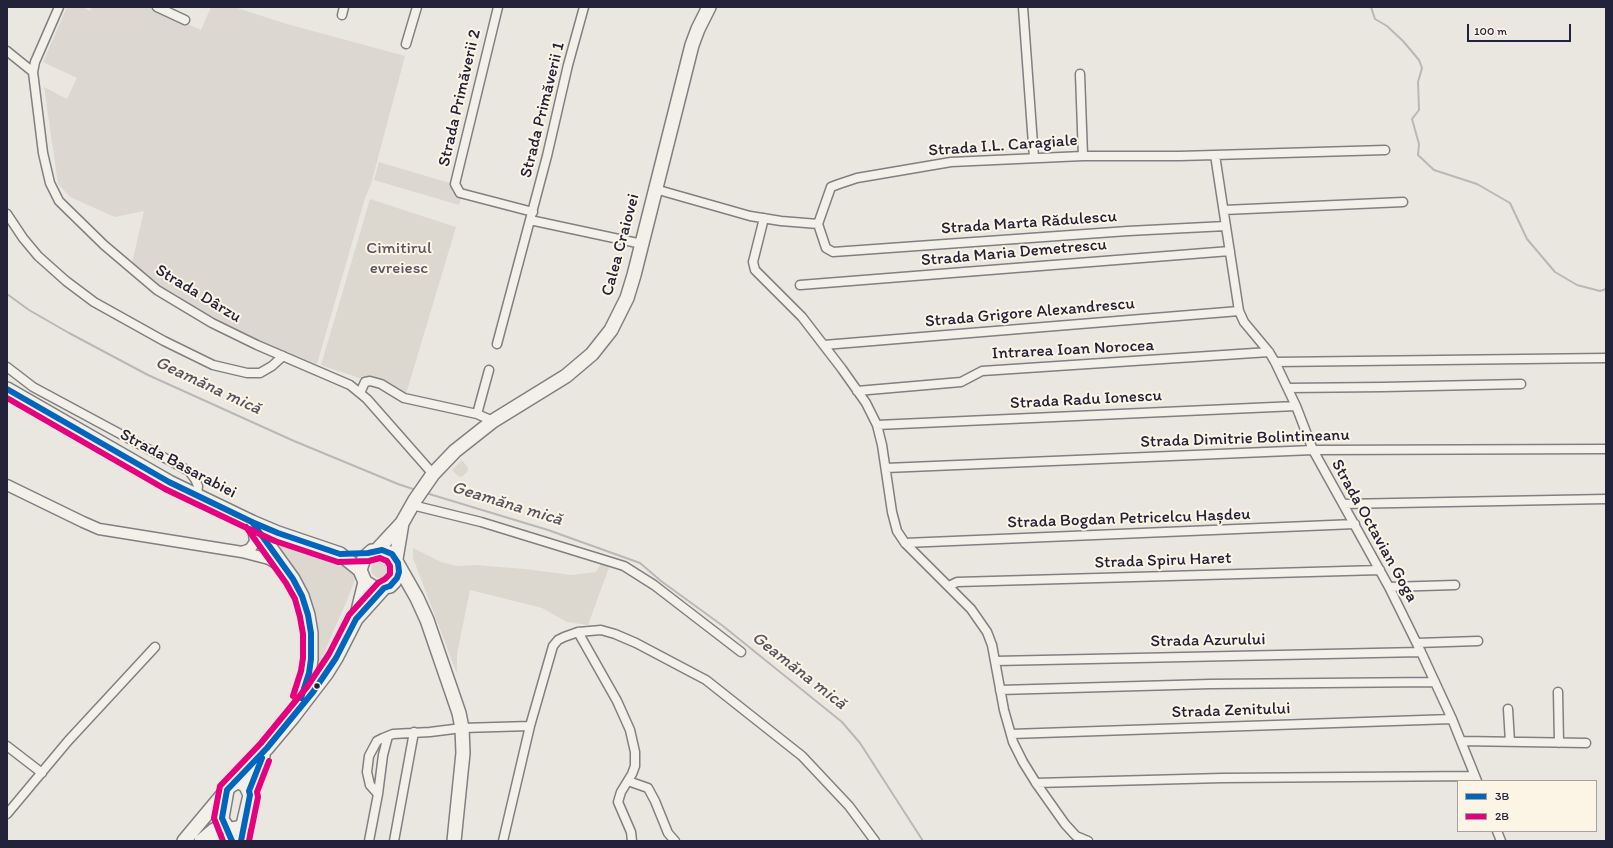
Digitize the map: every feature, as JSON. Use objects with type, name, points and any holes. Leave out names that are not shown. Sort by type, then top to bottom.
[{"type":"main road","name":"Calea Craiovei","points":[[402,523],[413,502],[433,474],[455,451],[493,421],[566,376],[592,354],[611,330],[627,298],[692,45],[709,7]]},
{"type":"main road","name":"Strada Basarabiei","points":[[7,389],[169,482],[278,533],[340,554]]},
{"type":"main road","points":[[252,522],[293,579],[302,596],[308,615],[311,659],[309,673],[293,717]]},
{"type":"main road","points":[[356,619],[362,576],[361,564],[402,523]]},
{"type":"main road","points":[[184,841],[293,717],[326,674],[356,619],[397,578],[397,563],[402,523]]},
{"type":"main road","points":[[340,554],[388,552],[397,563],[417,598],[427,620],[459,713],[462,728],[462,764],[454,841]]},
{"type":"main road","points":[[340,554],[373,588],[387,587],[409,592],[417,598]]},
{"type":"main road","points":[[241,841],[250,795],[249,791],[267,748]]},
{"type":"main road","points":[[232,841],[222,818],[230,787],[240,782],[249,791]]},
{"type":"main road","points":[[202,841],[214,830],[226,826],[235,829],[243,825]]},
{"type":"main road","points":[[202,841],[214,839],[222,841]]},
{"type":"street","name":"Strada Dârzu","points":[[59,7],[35,62],[33,72],[43,152],[50,183],[59,201],[104,246],[157,290],[212,323],[282,356],[350,385],[360,393],[400,434],[433,474]]},
{"type":"street","points":[[157,7],[185,20]]},
{"type":"street","points":[[406,44],[417,7]]},
{"type":"street","name":"Strada Primăverii 2","points":[[498,7],[455,184],[460,193],[532,212]]},
{"type":"street","name":"Strada Primăverii 1","points":[[497,344],[556,122],[568,66],[584,7]]},
{"type":"street","points":[[1023,7],[1034,158]]},
{"type":"street","points":[[7,51],[33,72]]},
{"type":"street","points":[[1080,74],[1083,156]]},
{"type":"street","name":"Strada I.L. Caragiale","points":[[818,224],[831,187],[857,178],[951,162],[1083,156],[1215,155],[1385,150]]},
{"type":"street","name":"Strada Octavian Goga","points":[[1215,155],[1239,311],[1244,322],[1270,352],[1296,406],[1313,450],[1380,570],[1417,643],[1452,719],[1476,779]]},
{"type":"street","points":[[656,189],[764,218],[818,224]]},
{"type":"street","points":[[1224,210],[1403,202]]},
{"type":"street","points":[[7,214],[23,238],[38,256],[72,286],[94,302],[164,342],[214,365],[247,373],[260,373],[272,366],[282,356]]},
{"type":"street","points":[[764,218],[753,262],[755,270],[802,317],[866,403],[877,425],[882,445],[892,512],[897,531],[905,543],[970,609],[987,632],[992,645],[1004,710],[1011,734],[1023,762],[1065,824],[1076,836],[1088,841]]},
{"type":"street","points":[[530,220],[642,244]]},
{"type":"street","name":"Strada Marta Rădulescu","points":[[818,224],[823,244],[826,248],[833,252],[1121,231],[1226,226]]},
{"type":"street","name":"Strada Maria Demetrescu","points":[[800,285],[1230,251]]},
{"type":"street","name":"Strada Grigore Alexandrescu","points":[[824,345],[1239,311]]},
{"type":"street","name":"Intrarea Ioan Norocea","points":[[857,391],[961,382],[982,370],[1270,352]]},
{"type":"street","points":[[1275,362],[1606,358]]},
{"type":"street","points":[[7,367],[33,387],[189,471],[198,486],[197,495]]},
{"type":"street","points":[[477,414],[489,370]]},
{"type":"street","points":[[360,393],[365,382],[370,381],[381,384],[404,398],[477,414],[493,421]]},
{"type":"street","points":[[1288,388],[1521,384]]},
{"type":"street","name":"Strada Radu Ionescu","points":[[877,425],[1296,406]]},
{"type":"street","name":"Strada Dimitrie Bolintineanu","points":[[886,468],[1313,450],[1606,449]]},
{"type":"street","points":[[7,485],[83,522],[99,528],[242,552],[259,556],[285,568]]},
{"type":"street","points":[[1343,504],[1606,499]]},
{"type":"street","points":[[413,502],[624,566],[654,584],[741,652]]},
{"type":"street","points":[[242,552],[250,549],[255,542],[252,522]]},
{"type":"street","name":"Strada Bogdan Petricelcu Hașdeu","points":[[905,543],[1355,524]]},
{"type":"street","points":[[259,556],[271,550],[278,533]]},
{"type":"street","name":"Strada Spiru Haret","points":[[949,586],[957,582],[1380,570]]},
{"type":"street","points":[[1389,587],[1456,585]]},
{"type":"street","points":[[503,841],[530,726],[554,646],[558,640],[564,636],[578,632],[601,630],[614,634],[656,653],[706,680],[802,756],[849,806],[875,841]]},
{"type":"street","points":[[578,632],[617,701],[627,722],[636,759],[632,774],[621,792],[618,802],[632,841]]},
{"type":"street","points":[[1417,643],[1478,641]]},
{"type":"street","points":[[7,814],[68,741],[155,646]]},
{"type":"street","name":"Strada Azurului","points":[[995,661],[1421,652]]},
{"type":"street","points":[[1000,690],[1210,684],[1435,682]]},
{"type":"street","points":[[1558,692],[1559,743]]},
{"type":"street","points":[[1508,709],[1510,742]]},
{"type":"street","name":"Strada Zenitului","points":[[1011,734],[1452,719]]},
{"type":"street","points":[[378,794],[370,785],[367,772],[369,756],[377,741],[388,736],[462,728],[530,726]]},
{"type":"street","points":[[394,841],[414,732]]},
{"type":"street","points":[[369,841],[378,794],[383,755],[388,736]]},
{"type":"street","points":[[1460,741],[1586,743]]},
{"type":"street","points":[[7,746],[42,773]]},
{"type":"street","points":[[1036,783],[1222,778],[1476,779]]},
{"type":"street","points":[[628,781],[648,788],[656,801],[668,833],[675,841]]},
{"type":"street","points":[[1496,832],[1501,841]]},
{"type":"shaded area","points":[[67,7],[82,7],[90,11],[92,7],[149,7],[201,30],[211,7],[234,7],[287,24],[405,56],[371,184],[365,198],[317,364],[264,344],[221,324],[161,287],[132,263],[144,211],[115,217],[70,197],[58,184],[44,87],[67,99],[77,78],[43,62]]},
{"type":"shaded area","points":[[379,162],[453,184],[452,192],[462,196],[459,205],[374,180]]},
{"type":"green space","points":[[388,170],[404,175],[402,184],[385,179]]},
{"type":"green space","name":"Cimitirul evreiesc","points":[[370,199],[456,227],[406,394],[321,365]]},
{"type":"green space","points":[[462,460],[468,468],[468,471],[463,476],[459,477],[452,470]]},
{"type":"green space","points":[[284,543],[350,568],[354,571],[356,576],[316,671],[314,669],[319,648],[316,615],[310,597],[301,580],[279,551],[280,544]]},
{"type":"green space","points":[[413,548],[441,562],[457,566],[474,565],[526,569],[571,575],[596,572],[603,560],[611,562],[588,625],[567,622],[542,608],[470,590],[457,654],[457,674],[413,558]]},
{"type":"green space","points":[[376,560],[384,560],[389,565],[387,576],[384,578],[376,578],[371,573],[371,565]]},
{"type":"waterway","points":[[1371,7],[1375,19],[1387,26],[1403,41],[1419,60],[1422,68],[1418,82],[1419,110],[1412,119],[1419,144],[1418,155],[1434,170],[1477,184],[1510,203],[1527,239],[1555,272],[1577,285],[1600,291],[1606,289]]},
{"type":"waterway","name":"Geamăna mică","points":[[7,294],[29,310],[69,333],[148,375],[294,441],[416,490]]},
{"type":"waterway","name":"Geamăna mică","points":[[426,493],[548,530],[640,563],[661,581],[723,626],[842,722],[860,743],[923,841]]},
{"type":"transit line","name":"3B","points":[[7,389],[169,482],[252,522],[278,533],[340,554],[368,553],[382,550],[392,554],[398,563],[399,572],[397,578],[390,586],[384,588],[356,619],[336,658],[313,692],[267,748],[227,790],[222,818],[232,841]]},
{"type":"transit line","name":"2B","points":[[7,398],[165,489],[275,541],[338,562],[369,561],[380,558],[387,561],[390,566],[390,574],[378,583],[349,615],[329,654],[307,687],[261,743],[220,786],[214,818],[223,841]]},
{"type":"transit line","name":"3B","points":[[252,522],[293,579],[302,596],[308,615],[311,633],[311,659],[309,673],[301,698]]},
{"type":"transit line","name":"2B","points":[[246,527],[286,583],[295,599],[303,634],[303,658],[301,671],[293,696]]},
{"type":"transit line","name":"3B","points":[[241,841],[250,795],[249,791],[262,758]]},
{"type":"transit line","name":"2B","points":[[249,841],[258,797],[257,792],[269,761]]}]
